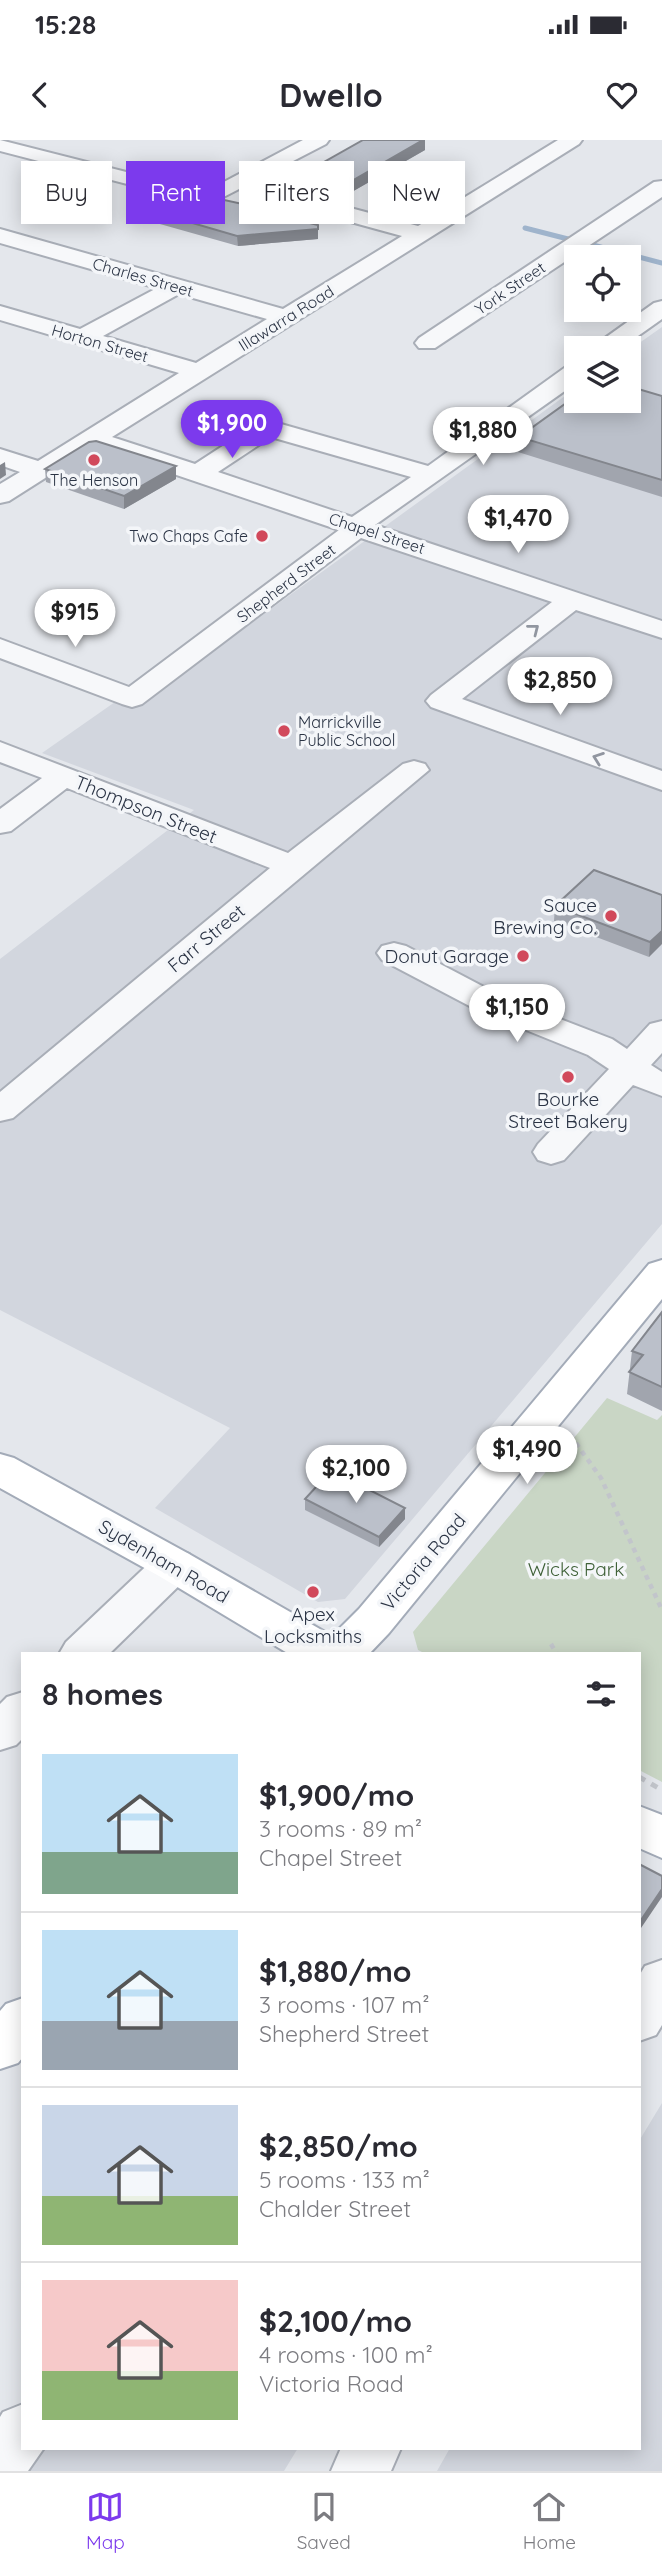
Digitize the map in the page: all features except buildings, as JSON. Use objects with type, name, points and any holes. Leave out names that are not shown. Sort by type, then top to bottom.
[{"type":"main road","name":"Victoria Road","points":[[344,1652],[374,1621],[662,1273]]},
{"type":"main road","name":"Sydenham Road","points":[[0,1469],[174,1565],[323,1652]]},
{"type":"main road","points":[[641,1826],[662,1838]]},
{"type":"main road","points":[[0,2047],[21,2022]]},
{"type":"street","points":[[0,145],[208,199],[318,140]]},
{"type":"street","name":"Illawarra Road","points":[[0,495],[572,140]]},
{"type":"street","name":"York Street","points":[[428,342],[660,177]]},
{"type":"street","points":[[238,184],[421,234]]},
{"type":"street","name":"Charles Street","points":[[0,236],[286,317]]},
{"type":"street","points":[[82,338],[175,287]]},
{"type":"street","points":[[623,336],[662,308]]},
{"type":"street","name":"Horton Street","points":[[0,313],[200,372]]},
{"type":"street","name":"Shepherd Street","points":[[0,648],[132,698],[359,526],[564,379]]},
{"type":"street","points":[[198,474],[267,428],[432,475]]},
{"type":"street","name":"Chapel Street","points":[[91,438],[662,630]]},
{"type":"street","points":[[0,457],[41,470]]},
{"type":"street","points":[[573,599],[441,701],[662,781]]},
{"type":"street","name":"Thompson Street","points":[[0,751],[292,866]]},
{"type":"street","name":"Farr Street","points":[[0,1110],[292,866],[414,770]]},
{"type":"street","points":[[0,824],[64,776]]},
{"type":"street","points":[[394,953],[491,1004],[600,1047],[651,1081],[662,1085]]},
{"type":"street","points":[[551,1152],[662,1032]]},
{"type":"street","points":[[83,1652],[174,1565]]},
{"type":"street","points":[[0,1690],[21,1703]]},
{"type":"street","points":[[0,1732],[21,1712]]},
{"type":"street","points":[[641,2016],[662,1981]]},
{"type":"street","points":[[0,2462],[21,2435]]},
{"type":"street","points":[[359,2471],[372,2450]]},
{"type":"path","points":[[569,1434],[601,1478],[660,1600],[662,1610]]},
{"type":"path","points":[[551,1644],[556,1652]]},
{"type":"path","points":[[641,1778],[662,1790]]},
{"type":"shaded area","points":[[662,327],[662,1224],[345,1599],[318,1602],[155,1508],[230,1428],[0,1310],[0,959],[194,810],[42,753],[115,702],[134,708],[564,397],[564,413],[641,413],[641,342]]},
{"type":"shaded area","points":[[662,2103],[662,2471],[437,2471],[449,2450],[641,2450],[641,2138]]},
{"type":"shaded area","points":[[36,2450],[297,2450],[284,2471],[20,2471]]},
{"type":"green space","name":"Wicks Park","points":[[607,1398],[657,1420],[662,1415],[662,1782],[641,1771],[641,1652],[422,1652],[418,1650],[413,1632]]},
{"type":"waterway","points":[[525,228],[568,239]]},
{"type":"waterway","points":[[589,244],[662,263]]},
{"type":"place","name":"The Henson","points":[[94,460]]},
{"type":"place","name":"Two Chaps Cafe","points":[[262,536]]},
{"type":"place","name":"Marrickville Public School","points":[[284,731]]},
{"type":"place","name":"Sauce Brewing Co.","points":[[611,916]]},
{"type":"place","name":"Donut Garage","points":[[523,956]]},
{"type":"place","name":"Bourke Street Bakery","points":[[568,1077]]},
{"type":"place","name":"Apex Locksmiths","points":[[313,1592]]}]
